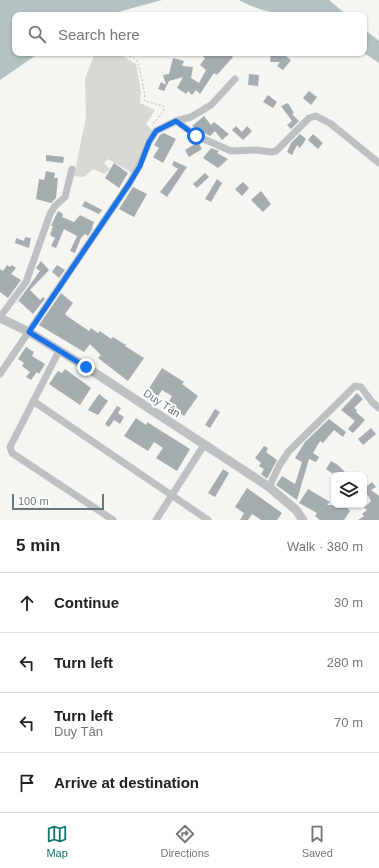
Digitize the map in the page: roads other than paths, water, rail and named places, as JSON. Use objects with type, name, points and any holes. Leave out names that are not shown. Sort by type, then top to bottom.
[{"type":"street","points":[[0,374],[129,184],[140,166],[149,142],[156,131],[176,121],[192,117],[211,105],[235,79]]},
{"type":"street","points":[[176,121],[198,137],[231,151],[256,150],[271,152],[276,151],[309,118],[316,116],[330,124],[379,163]]},
{"type":"street","points":[[0,317],[26,282],[50,214],[55,206],[65,197],[72,169]]},
{"type":"street","name":"Duy Tân","points":[[0,317],[29,332],[269,487],[291,506],[303,520]]},
{"type":"street","points":[[59,351],[10,447],[12,453],[113,520]]},
{"type":"street","points":[[269,487],[279,466],[289,451],[355,386],[361,388],[379,408]]},
{"type":"street","points":[[33,402],[208,520]]},
{"type":"street","points":[[156,520],[204,445]]}]
